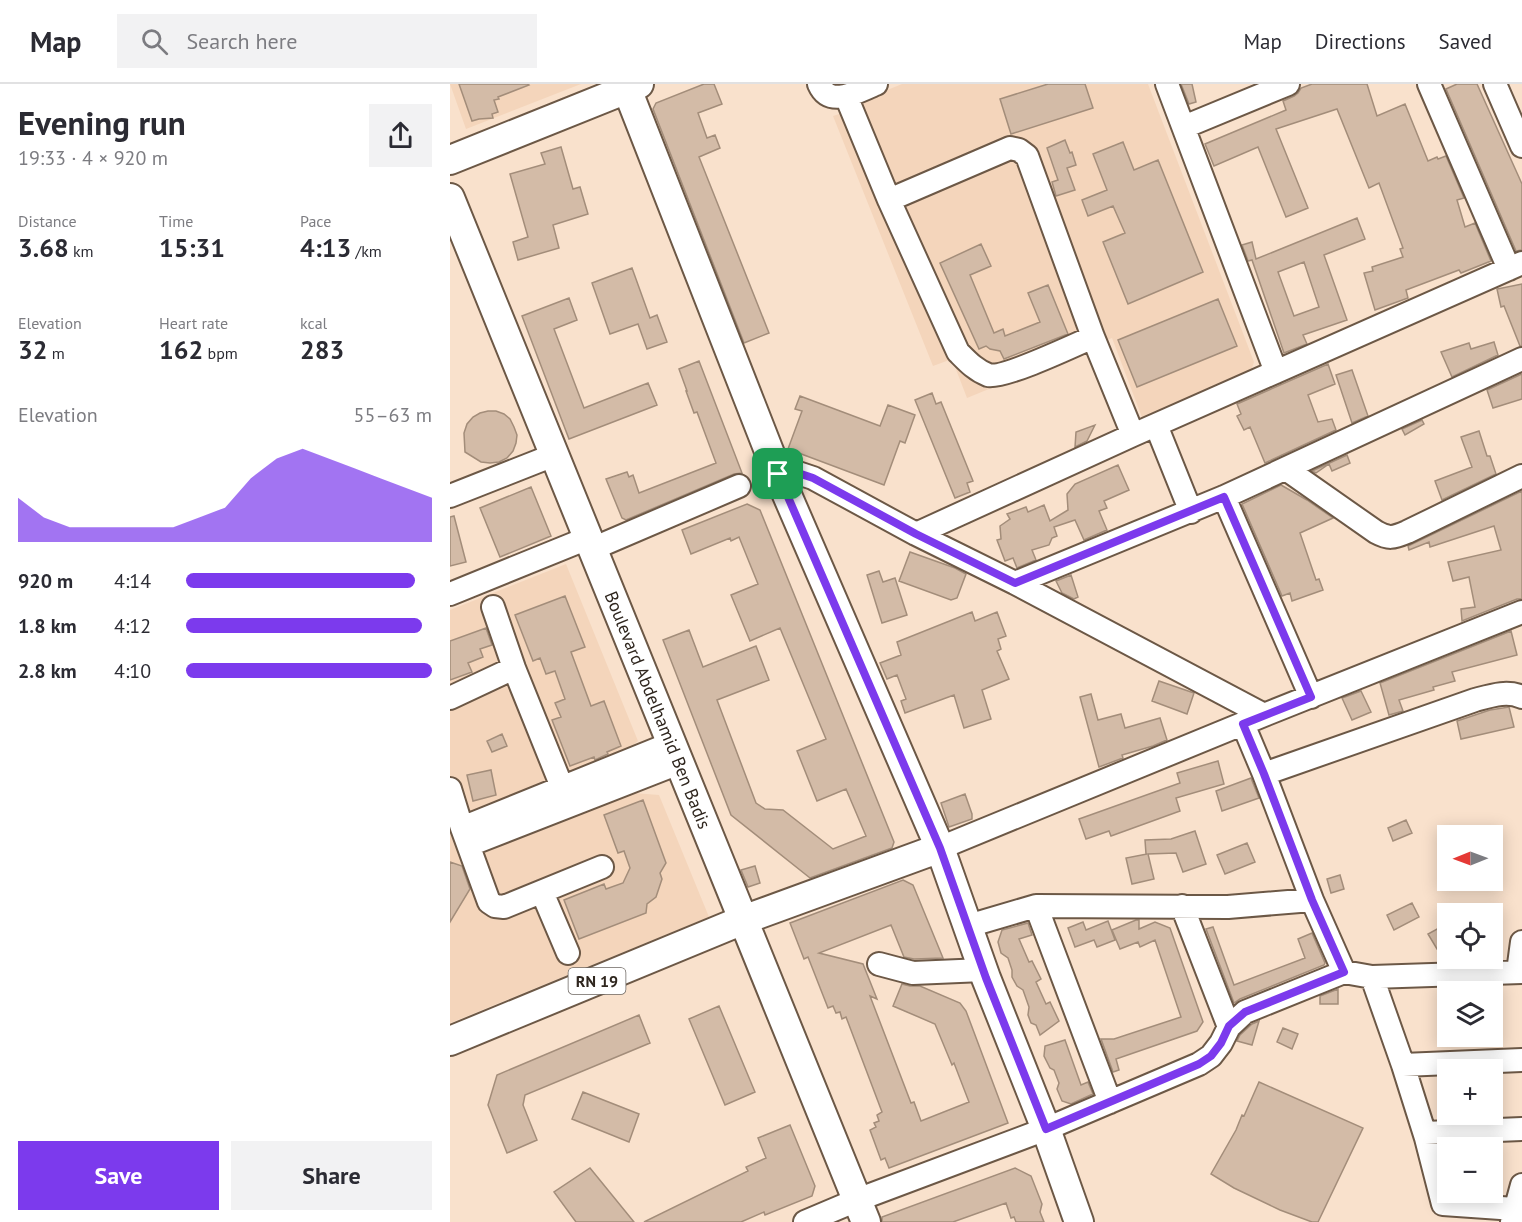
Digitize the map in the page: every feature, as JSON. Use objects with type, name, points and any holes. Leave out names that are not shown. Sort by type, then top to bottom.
[{"type":"main road","points":[[450,160],[633,87],[778,474],[940,848],[983,970],[1046,1129],[1079,1222]]},
{"type":"main road","name":"Boulevard Abdelhamid Ben Badis","points":[[450,198],[861,1211]]},
{"type":"main road","name":"RN 19","points":[[450,1041],[743,920],[940,848]]},
{"type":"street","points":[[819,84],[827,95],[837,98],[876,84]]},
{"type":"street","points":[[1167,84],[1276,372]]},
{"type":"street","points":[[1184,127],[1288,84]]},
{"type":"street","points":[[916,534],[1133,435],[1516,266],[1429,84]]},
{"type":"street","points":[[1495,84],[1522,146]]},
{"type":"street","points":[[846,96],[888,200],[958,352],[974,368],[990,376],[1007,373],[1093,337]]},
{"type":"street","points":[[888,200],[1010,148],[1019,150],[1027,156],[1093,337],[1133,435]]},
{"type":"street","points":[[1015,583],[1191,512],[1522,358]]},
{"type":"street","points":[[1156,425],[1191,512]]},
{"type":"street","points":[[450,496],[554,455]]},
{"type":"street","points":[[1286,469],[1385,537],[1407,532],[1522,476]]},
{"type":"street","points":[[778,474],[798,473],[813,478],[1264,715]]},
{"type":"street","points":[[450,594],[739,486]]},
{"type":"street","points":[[1224,497],[1311,697]]},
{"type":"street","points":[[493,607],[514,668],[567,797]]},
{"type":"street","points":[[940,848],[1522,612]]},
{"type":"street","points":[[450,698],[514,668]]},
{"type":"street","points":[[1264,774],[1475,700],[1509,694],[1522,697]]},
{"type":"street","points":[[1243,724],[1312,900],[1344,972]]},
{"type":"street","points":[[466,837],[676,753]]},
{"type":"street","points":[[450,789],[489,902],[495,906],[504,907],[602,867]]},
{"type":"street","points":[[542,892],[568,953]]},
{"type":"street","points":[[968,926],[1036,906],[1228,907],[1312,900]]},
{"type":"street","points":[[1036,906],[1110,1102]]},
{"type":"street","points":[[1182,906],[1229,1026]]},
{"type":"street","points":[[806,1222],[861,1211],[1199,1064],[1211,1056],[1221,1043],[1229,1026],[1245,1012],[1344,972],[1372,977],[1520,972],[1522,942]]},
{"type":"street","points":[[879,964],[913,973],[983,970]]},
{"type":"street","points":[[1372,977],[1425,1133],[1443,1204],[1514,1216],[1522,1185]]},
{"type":"street","points":[[1403,1065],[1522,1060]]},
{"type":"street","points":[[1425,1133],[1522,1129]]},
{"type":"shaded area","points":[[450,84],[581,84],[466,129]]},
{"type":"shaded area","points":[[902,84],[1148,84],[1254,362],[1251,371],[1143,420],[1112,338],[967,398],[952,359],[933,366],[833,116],[852,110],[863,100]]},
{"type":"shaded area","points":[[566,564],[638,741],[621,755],[634,793],[659,795],[709,917],[450,1023],[450,610]]},
{"type":"building","points":[[459,84],[529,85],[494,100],[498,112],[492,114],[493,118],[472,121]]},
{"type":"building","points":[[704,84],[714,84],[722,104],[698,113],[707,138],[715,135],[720,148],[699,157],[769,333],[744,343],[653,109],[656,103]]},
{"type":"building","points":[[1048,84],[1085,84],[1093,108],[1011,134],[1000,99]]},
{"type":"building","points":[[1181,84],[1192,84],[1196,102],[1189,104]]},
{"type":"building","points":[[1312,84],[1367,84],[1377,116],[1405,104],[1428,161],[1446,156],[1464,198],[1457,200],[1465,227],[1475,223],[1491,261],[1461,273],[1459,270],[1406,290],[1408,298],[1375,310],[1364,273],[1373,271],[1372,267],[1403,257],[1400,249],[1403,248],[1379,183],[1369,188],[1337,109],[1276,129],[1308,208],[1286,217],[1258,147],[1214,166],[1205,144],[1286,110],[1283,101],[1294,96],[1301,88]]},
{"type":"building","points":[[1457,84],[1477,84],[1522,184],[1522,250],[1516,251],[1446,89]]},
{"type":"building","points":[[1065,140],[1076,165],[1067,168],[1075,190],[1056,196],[1052,182],[1058,180],[1047,148]]},
{"type":"building","points":[[1123,142],[1134,170],[1158,160],[1203,272],[1128,304],[1103,242],[1125,233],[1113,206],[1088,216],[1082,200],[1107,190],[1093,154]]},
{"type":"building","points":[[561,147],[573,189],[580,187],[588,214],[553,225],[559,248],[518,260],[513,242],[528,237],[510,174],[545,164],[541,153]]},
{"type":"building","points":[[1357,218],[1365,239],[1324,255],[1347,320],[1303,335],[1307,344],[1284,353],[1252,260],[1248,261],[1242,245],[1252,242],[1256,259]],"holes":[[[1304,262],[1319,307],[1294,316],[1278,272]]]},
{"type":"building","points":[[981,244],[991,266],[970,275],[994,333],[1003,329],[1005,336],[1040,322],[1028,293],[1048,285],[1068,334],[1004,359],[1000,351],[986,346],[979,349],[940,263]]},
{"type":"building","points":[[632,268],[650,318],[657,315],[667,342],[647,349],[638,324],[610,334],[592,283]]},
{"type":"building","points":[[1522,284],[1522,346],[1520,346],[1504,306],[1501,307],[1497,289]]},
{"type":"building","points":[[569,298],[577,320],[554,329],[584,408],[648,383],[657,405],[569,439],[522,316]]},
{"type":"building","points":[[1218,299],[1237,346],[1137,387],[1118,340]]},
{"type":"building","points":[[1494,342],[1498,355],[1452,377],[1441,352],[1469,343],[1471,349]]},
{"type":"building","points":[[699,361],[742,473],[734,474],[626,520],[622,518],[606,479],[627,472],[629,477],[633,475],[639,493],[716,463],[697,412],[694,413],[679,369]]},
{"type":"building","points":[[1328,364],[1335,384],[1308,395],[1318,422],[1332,419],[1336,430],[1265,463],[1250,427],[1244,430],[1237,416],[1241,414],[1237,404]]},
{"type":"building","points":[[1352,370],[1368,416],[1352,423],[1336,375]]},
{"type":"building","points":[[1522,374],[1522,399],[1493,408],[1487,390]]},
{"type":"building","points":[[932,393],[936,404],[941,402],[973,481],[967,483],[970,492],[955,498],[915,400]]},
{"type":"building","points":[[800,396],[880,426],[888,405],[915,415],[905,443],[900,441],[884,485],[788,449],[802,411],[795,409]]},
{"type":"building","points":[[488,411],[504,414],[510,419],[517,435],[513,451],[499,462],[481,462],[465,452],[464,433],[467,424],[473,417]]},
{"type":"building","points":[[1422,420],[1424,424],[1405,435],[1402,429]]},
{"type":"building","points":[[1095,425],[1087,441],[1075,447],[1076,432]]},
{"type":"building","points":[[1479,431],[1496,474],[1442,500],[1435,481],[1472,467],[1461,437]]},
{"type":"building","points":[[1347,455],[1350,463],[1332,471],[1329,464],[1316,473],[1312,471]]},
{"type":"building","points":[[1118,465],[1129,490],[1104,501],[1107,508],[1099,511],[1107,530],[1084,540],[1075,520],[1054,527],[1057,536],[1052,538],[1049,545],[1032,550],[1036,560],[1017,568],[1013,558],[1005,561],[997,540],[1001,539],[1000,526],[1010,519],[1007,514],[1026,507],[1028,512],[1044,505],[1050,521],[1068,510],[1067,494],[1075,484]]},
{"type":"building","points":[[1281,485],[1333,518],[1300,533],[1316,580],[1319,579],[1323,590],[1292,601],[1290,593],[1282,596],[1242,504]]},
{"type":"building","points":[[531,487],[551,536],[500,557],[480,508]]},
{"type":"building","points":[[1522,491],[1522,599],[1462,621],[1461,609],[1475,607],[1469,577],[1453,581],[1448,562],[1501,550],[1494,526],[1430,547],[1429,542],[1409,550],[1408,546]]},
{"type":"building","points":[[747,504],[760,510],[894,842],[892,848],[810,878],[731,815],[663,640],[689,630],[703,667],[756,646],[769,680],[717,700],[756,803],[765,809],[783,810],[833,849],[866,836],[846,789],[817,801],[797,751],[826,739],[780,628],[750,641],[731,595],[758,584],[739,537],[731,541],[730,538],[691,554],[682,530]]},
{"type":"building","points":[[454,516],[466,562],[450,566],[450,517]]},
{"type":"building","points":[[910,552],[966,574],[957,598],[951,600],[899,581]]},
{"type":"building","points":[[879,571],[883,582],[895,578],[907,615],[882,623],[867,575]]},
{"type":"building","points":[[1071,575],[1078,597],[1074,599],[1062,593],[1056,581]]},
{"type":"building","points":[[565,596],[585,647],[571,652],[591,706],[604,701],[621,746],[595,760],[594,757],[570,766],[552,720],[561,717],[555,703],[565,699],[555,671],[546,674],[540,658],[533,661],[515,615]]},
{"type":"building","points":[[972,612],[975,621],[997,612],[1006,636],[998,639],[1001,649],[997,651],[1009,679],[982,690],[991,719],[964,728],[954,695],[905,713],[901,701],[906,699],[897,675],[887,679],[880,663],[901,655],[897,642]]},
{"type":"building","points":[[486,628],[492,645],[480,649],[483,657],[468,663],[472,672],[450,680],[450,641]]},
{"type":"building","points":[[1511,631],[1517,655],[1452,672],[1455,681],[1399,700],[1403,711],[1389,715],[1380,683]]},
{"type":"building","points":[[1159,681],[1194,693],[1187,714],[1152,701]]},
{"type":"building","points":[[1361,691],[1371,712],[1352,720],[1342,698]]},
{"type":"building","points":[[1091,694],[1098,720],[1121,714],[1125,728],[1160,718],[1167,740],[1122,755],[1123,758],[1099,767],[1080,697]]},
{"type":"building","points":[[1509,707],[1514,727],[1461,739],[1457,721],[1490,710]]},
{"type":"building","points":[[502,734],[507,746],[492,752],[487,741]]},
{"type":"building","points":[[1218,761],[1224,784],[1176,798],[1180,811],[1111,836],[1109,831],[1086,839],[1079,819],[1180,783],[1177,773]]},
{"type":"building","points":[[491,770],[496,795],[473,801],[467,775]]},
{"type":"building","points":[[1251,778],[1259,798],[1222,811],[1216,791]]},
{"type":"building","points":[[965,794],[972,819],[949,827],[941,803]]},
{"type":"building","points":[[643,800],[666,863],[660,873],[662,879],[656,897],[647,904],[646,913],[579,939],[564,900],[604,884],[606,889],[623,883],[630,868],[624,851],[618,853],[604,815]]},
{"type":"building","points":[[1406,820],[1412,833],[1393,841],[1388,828]]},
{"type":"building","points":[[1195,831],[1206,864],[1183,872],[1176,853],[1148,854],[1154,879],[1132,884],[1126,858],[1147,854],[1145,840],[1171,839]]},
{"type":"building","points":[[1247,843],[1255,862],[1225,874],[1217,855]]},
{"type":"building","points":[[450,862],[462,866],[470,889],[450,922]]},
{"type":"building","points":[[755,866],[760,883],[748,887],[741,870]]},
{"type":"building","points":[[1340,875],[1344,889],[1331,893],[1327,879]]},
{"type":"building","points":[[903,880],[913,885],[943,958],[904,957],[891,925],[819,953],[863,964],[877,999],[870,996],[911,1103],[914,1102],[921,1121],[969,1102],[954,1063],[952,1065],[935,1024],[893,1006],[902,984],[920,986],[960,1003],[966,1011],[1008,1123],[889,1168],[885,1158],[881,1160],[870,1130],[876,1127],[874,1123],[879,1121],[877,1115],[882,1112],[846,1017],[842,1019],[840,1012],[836,1013],[833,1006],[828,1008],[808,957],[804,959],[790,923]]},
{"type":"building","points":[[1412,903],[1419,917],[1394,930],[1387,915]]},
{"type":"building","points":[[1139,920],[1139,929],[1155,922],[1170,928],[1203,1022],[1197,1031],[1116,1059],[1119,1070],[1113,1072],[1101,1039],[1114,1039],[1181,1017],[1155,940],[1140,947],[1138,942],[1120,949],[1112,930]]},
{"type":"building","points":[[1108,921],[1115,940],[1097,947],[1094,940],[1075,947],[1068,928],[1083,922],[1086,930]]},
{"type":"building","points":[[1028,923],[1032,935],[1019,939],[1029,962],[1032,961],[1041,979],[1036,982],[1046,1004],[1050,1002],[1059,1021],[1040,1035],[1036,1025],[1031,1023],[1028,1015],[1029,1007],[1023,990],[1017,986],[1012,977],[1008,958],[1001,953],[998,942],[1002,930]]},
{"type":"building","points":[[1213,927],[1234,985],[1305,958],[1298,939],[1312,933],[1325,963],[1234,1003],[1206,929]]},
{"type":"building","points":[[1437,929],[1437,949],[1428,934]]},
{"type":"building","points":[[1338,989],[1338,1004],[1320,1004],[1320,996]]},
{"type":"building","points":[[719,1006],[755,1092],[725,1105],[689,1019]]},
{"type":"building","points":[[639,1015],[650,1043],[525,1095],[523,1105],[537,1140],[507,1153],[488,1105],[497,1075]]},
{"type":"building","points":[[1259,1021],[1252,1045],[1237,1041],[1252,1024]]},
{"type":"building","points":[[1283,1028],[1298,1034],[1292,1049],[1277,1042]]},
{"type":"building","points":[[1065,1040],[1081,1085],[1088,1082],[1093,1094],[1071,1104],[1062,1101],[1057,1089],[1059,1083],[1054,1070],[1050,1068],[1044,1056],[1045,1046]]},
{"type":"building","points":[[1259,1082],[1363,1128],[1318,1222],[1312,1222],[1280,1210],[1211,1174],[1242,1115],[1244,1116]]},
{"type":"building","points":[[583,1092],[639,1114],[629,1142],[572,1119]]},
{"type":"building","points":[[790,1125],[815,1186],[812,1196],[741,1222],[644,1222],[748,1171],[746,1167],[766,1158],[758,1138]]},
{"type":"building","points":[[590,1168],[634,1222],[576,1222],[554,1192]]},
{"type":"building","points":[[1015,1168],[1031,1176],[1042,1204],[1040,1212],[1044,1222],[1016,1222],[1014,1217],[1011,1218],[1006,1203],[953,1222],[882,1222],[882,1217]]},
{"type":"route","points":[[798,473],[813,478],[916,534],[1015,583],[1224,497],[1311,697],[1243,724],[1312,900],[1344,972],[1245,1012],[1229,1026],[1221,1043],[1211,1056],[1199,1064],[1046,1129],[986,978],[940,848],[778,474],[798,473]]}]
